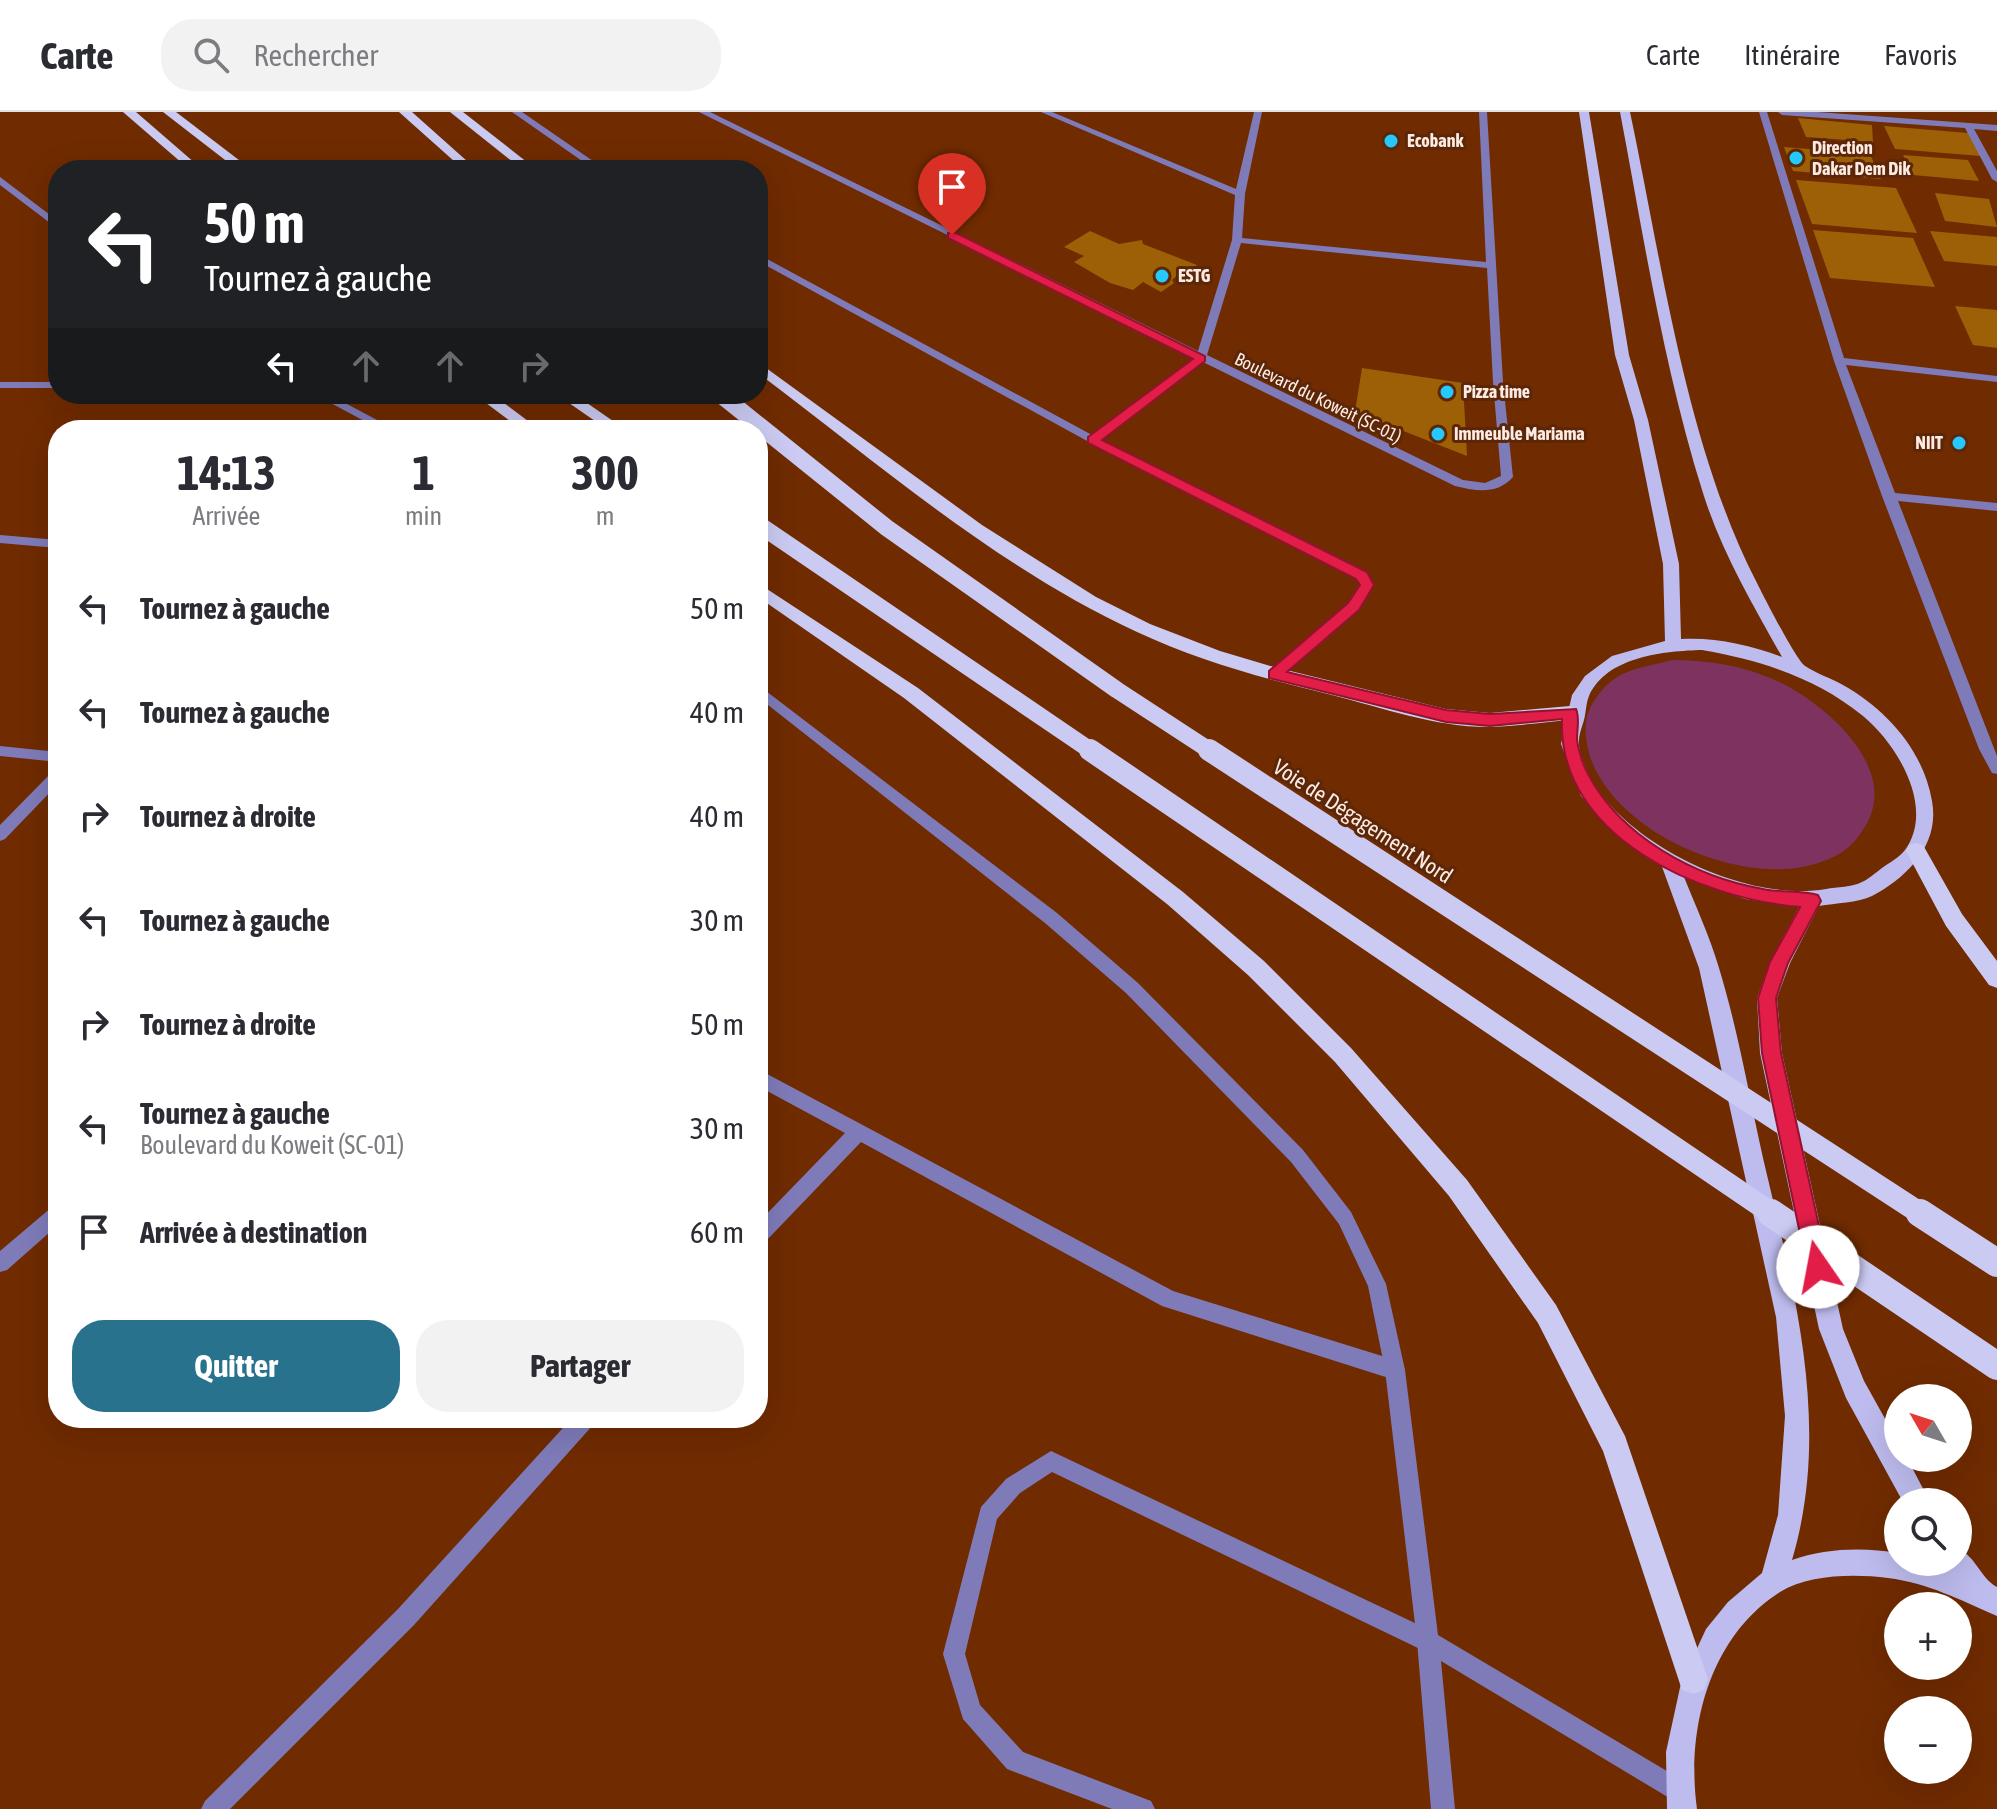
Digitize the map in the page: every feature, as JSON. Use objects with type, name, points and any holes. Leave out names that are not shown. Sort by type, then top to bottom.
[{"type":"highway","points":[[129,112],[185,160]]},
{"type":"highway","points":[[169,112],[233,160]]},
{"type":"highway","points":[[405,112],[460,160]]},
{"type":"highway","points":[[456,112],[518,160]]},
{"type":"highway","points":[[768,374],[925,493],[1090,601],[1158,634],[1214,656],[1274,674],[1446,716],[1490,720],[1570,713]]},
{"type":"highway","points":[[496,404],[518,420]]},
{"type":"highway","points":[[579,404],[603,420]]},
{"type":"highway","name":"Voie de Dégagement Nord","points":[[732,404],[752,420]]},
{"type":"highway","name":"Voie de Dégagement Nord","points":[[768,433],[887,528],[1117,690],[1997,1263]]},
{"type":"highway","points":[[768,531],[1997,1366]]},
{"type":"highway","points":[[768,596],[911,693],[1175,898],[1256,968],[1343,1055],[1458,1188],[1547,1314],[1615,1446],[1693,1679]]},
{"type":"highway","points":[[1916,851],[1954,920],[1997,978]]},
{"type":"main road","points":[[1584,112],[1622,355],[1641,420],[1671,564],[1673,645]]},
{"type":"main road","points":[[1625,112],[1675,361],[1711,495],[1748,581],[1795,666]]},
{"type":"main road","points":[[1673,645],[1733,648],[1795,666],[1837,689],[1874,717],[1903,749],[1921,785],[1925,819],[1916,851],[1900,871],[1876,886],[1846,896],[1812,901],[1764,897],[1716,884],[1670,864],[1631,837],[1600,806],[1576,763],[1569,742],[1570,713],[1590,679],[1625,655],[1673,645]]},
{"type":"main road","points":[[1670,864],[1709,968],[1788,1317],[1797,1376],[1797,1446],[1791,1516],[1773,1581]]},
{"type":"main road","points":[[1812,901],[1780,962],[1767,998],[1771,1053],[1831,1329],[1855,1389],[1909,1488]]},
{"type":"main road","points":[[1680,1800],[1679,1754],[1693,1679],[1726,1621],[1773,1581],[1834,1562],[1903,1566],[1987,1596]]},
{"type":"main road","points":[[1970,1576],[1987,1596]]},
{"type":"street","points":[[516,112],[586,160]]},
{"type":"street","name":"Boulevard du Koweit (SC-01)","points":[[703,112],[1201,359],[1459,483],[1479,488],[1498,486],[1507,477],[1483,112]]},
{"type":"street","points":[[1045,112],[1240,194]]},
{"type":"street","points":[[1093,440],[1201,359],[1237,240],[1240,194],[1258,112]]},
{"type":"street","points":[[1763,112],[1839,361],[1888,496],[1986,749],[1997,769]]},
{"type":"street","points":[[1782,112],[1997,128]]},
{"type":"street","points":[[1969,127],[1997,179]]},
{"type":"street","points":[[0,180],[48,218]]},
{"type":"street","points":[[1237,240],[1491,265]]},
{"type":"street","points":[[768,262],[1093,440],[1362,576],[1367,585],[1353,607],[1274,674]]},
{"type":"street","points":[[1839,361],[1997,379]]},
{"type":"street","points":[[0,385],[48,385]]},
{"type":"street","points":[[339,404],[371,420]]},
{"type":"street","points":[[1888,496],[1997,507]]},
{"type":"street","points":[[0,539],[48,543]]},
{"type":"street","points":[[768,698],[1051,918],[1132,988],[1297,1156],[1345,1218],[1377,1284],[1395,1370],[1428,1641],[1443,1809]]},
{"type":"street","points":[[0,751],[48,756]]},
{"type":"street","points":[[0,835],[48,785]]},
{"type":"street","points":[[768,1082],[1169,1299],[1395,1370]]},
{"type":"street","points":[[768,1226],[858,1132]]},
{"type":"street","points":[[0,1263],[48,1222]]},
{"type":"street","points":[[213,1809],[406,1617],[577,1428]]},
{"type":"street","points":[[1143,1809],[1015,1761],[971,1711],[954,1654],[988,1514],[1013,1486],[1051,1461],[1428,1641],[1680,1800]]},
{"type":"shaded area","points":[[1672,660],[1717,663],[1761,674],[1806,698],[1841,727],[1867,763],[1874,784],[1874,804],[1866,825],[1853,843],[1836,856],[1821,862],[1790,869],[1756,868],[1720,861],[1685,848],[1652,830],[1624,808],[1602,782],[1589,753],[1586,741],[1588,712],[1612,680],[1635,669]]},
{"type":"building","points":[[1798,118],[1872,125],[1873,142],[1806,137]]},
{"type":"building","points":[[1884,126],[1968,133],[1981,156],[1895,149]]},
{"type":"building","points":[[1784,147],[1870,154],[1881,179],[1793,171]]},
{"type":"building","points":[[1903,155],[1968,160],[1979,181],[1913,175]]},
{"type":"building","points":[[1796,180],[1896,188],[1917,233],[1812,224]]},
{"type":"building","points":[[1935,193],[1989,199],[1997,227],[1945,221]]},
{"type":"building","points":[[1813,230],[1913,238],[1935,287],[1830,278]]},
{"type":"building","points":[[1090,231],[1119,244],[1142,240],[1143,244],[1197,265],[1187,273],[1180,273],[1172,280],[1174,283],[1161,292],[1143,282],[1133,290],[1110,283],[1074,262],[1084,256],[1064,247]]},
{"type":"building","points":[[1930,231],[1997,237],[1997,266],[1944,261]]},
{"type":"building","points":[[1955,306],[1997,310],[1997,348],[1973,345]]},
{"type":"building","name":"Immeuble Mariama","points":[[1362,368],[1463,383],[1467,456],[1355,412]]},
{"type":"place","name":"Ecobank","points":[[1391,141]]},
{"type":"place","name":"Direction Dakar Dem Dik","points":[[1796,158]]},
{"type":"place","name":"ESTG","points":[[1162,276]]},
{"type":"place","name":"Pizza time","points":[[1447,392]]},
{"type":"place","name":"Immeuble Mariama","points":[[1438,434]]},
{"type":"place","name":"NIIT","points":[[1959,443]]},
{"type":"route","points":[[952,235],[1201,359],[1093,440],[1362,576],[1367,585],[1353,607],[1274,674],[1446,716],[1490,720],[1570,713],[1569,742],[1579,774],[1600,806],[1631,837],[1670,864],[1716,884],[1764,897],[1812,901],[1780,962],[1767,998],[1771,1053],[1818,1267]]}]
